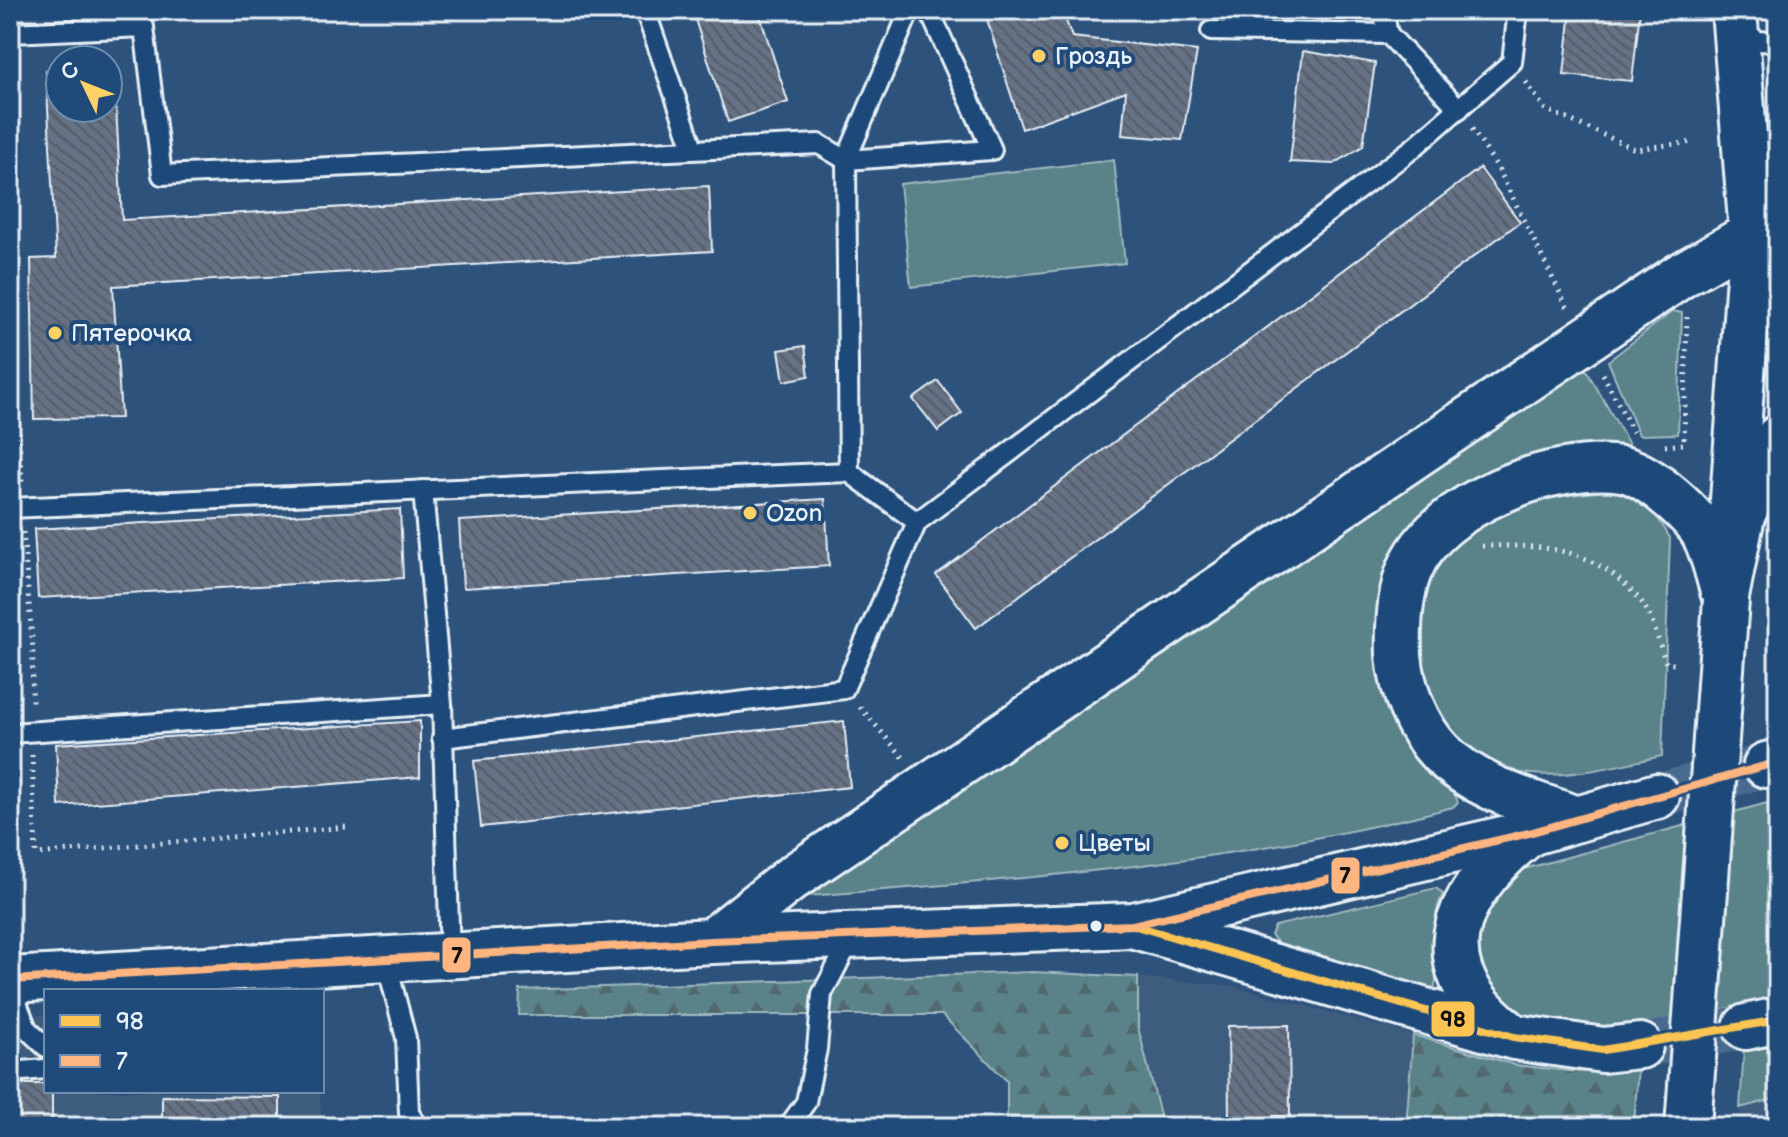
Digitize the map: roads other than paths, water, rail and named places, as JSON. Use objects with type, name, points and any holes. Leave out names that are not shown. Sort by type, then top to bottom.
[{"type":"main road","points":[[1734,17],[1765,234]]},
{"type":"main road","points":[[1688,1127],[1726,600],[1765,234],[1778,166]]},
{"type":"main road","points":[[712,941],[792,878],[1585,339],[1680,276],[1765,234]]},
{"type":"main road","points":[[1726,600],[1742,516],[1778,438]]},
{"type":"main road","points":[[1577,819],[1499,790],[1470,775],[1442,754],[1422,728],[1407,698],[1400,666],[1397,624],[1409,570],[1420,553],[1439,531],[1489,495],[1538,477],[1586,468],[1624,469],[1676,500],[1701,528],[1726,600]]},
{"type":"main road","points":[[10,983],[333,972],[386,961],[712,941],[1133,925],[1529,833],[1657,796]]},
{"type":"main road","points":[[1514,1037],[1483,1014],[1466,987],[1457,961],[1454,938],[1460,915],[1476,887],[1494,862],[1529,833]]},
{"type":"main road","points":[[1133,925],[1514,1037],[1603,1050],[1640,1046]]},
{"type":"lane","points":[[645,10],[693,148]]},
{"type":"lane","points":[[849,472],[846,160],[910,10]]},
{"type":"lane","points":[[10,33],[144,27],[162,175],[819,144],[846,160],[992,150],[929,10]]},
{"type":"lane","points":[[1383,10],[1388,34],[1459,109]]},
{"type":"lane","points":[[442,738],[844,689],[917,522],[1412,149],[1459,109],[1512,62],[1518,10]]},
{"type":"lane","points":[[1734,17],[1758,41],[1778,42]]},
{"type":"lane","points":[[1211,31],[1388,34]]},
{"type":"lane","points":[[17,508],[849,472],[917,522]]},
{"type":"lane","points":[[423,490],[442,704],[450,957]]},
{"type":"lane","points":[[10,733],[442,704]]},
{"type":"lane","points":[[788,1127],[806,1102],[817,1049],[822,994],[853,936]]},
{"type":"lane","points":[[386,961],[406,1038],[409,1113],[418,1127]]},
{"type":"lane","points":[[10,983],[27,1029],[44,1045]]},
{"type":"lane","points":[[10,1072],[44,1069]]},
{"type":"tunnel","points":[[1657,796],[1766,765]]},
{"type":"tunnel","points":[[1640,1046],[1746,1027]]},
{"type":"place","name":"Гроздь","points":[[1039,56]]},
{"type":"place","name":"Пятерочка","points":[[55,333]]},
{"type":"place","name":"Ozon","points":[[750,513]]},
{"type":"place","name":"Цветы","points":[[1062,843]]}]
